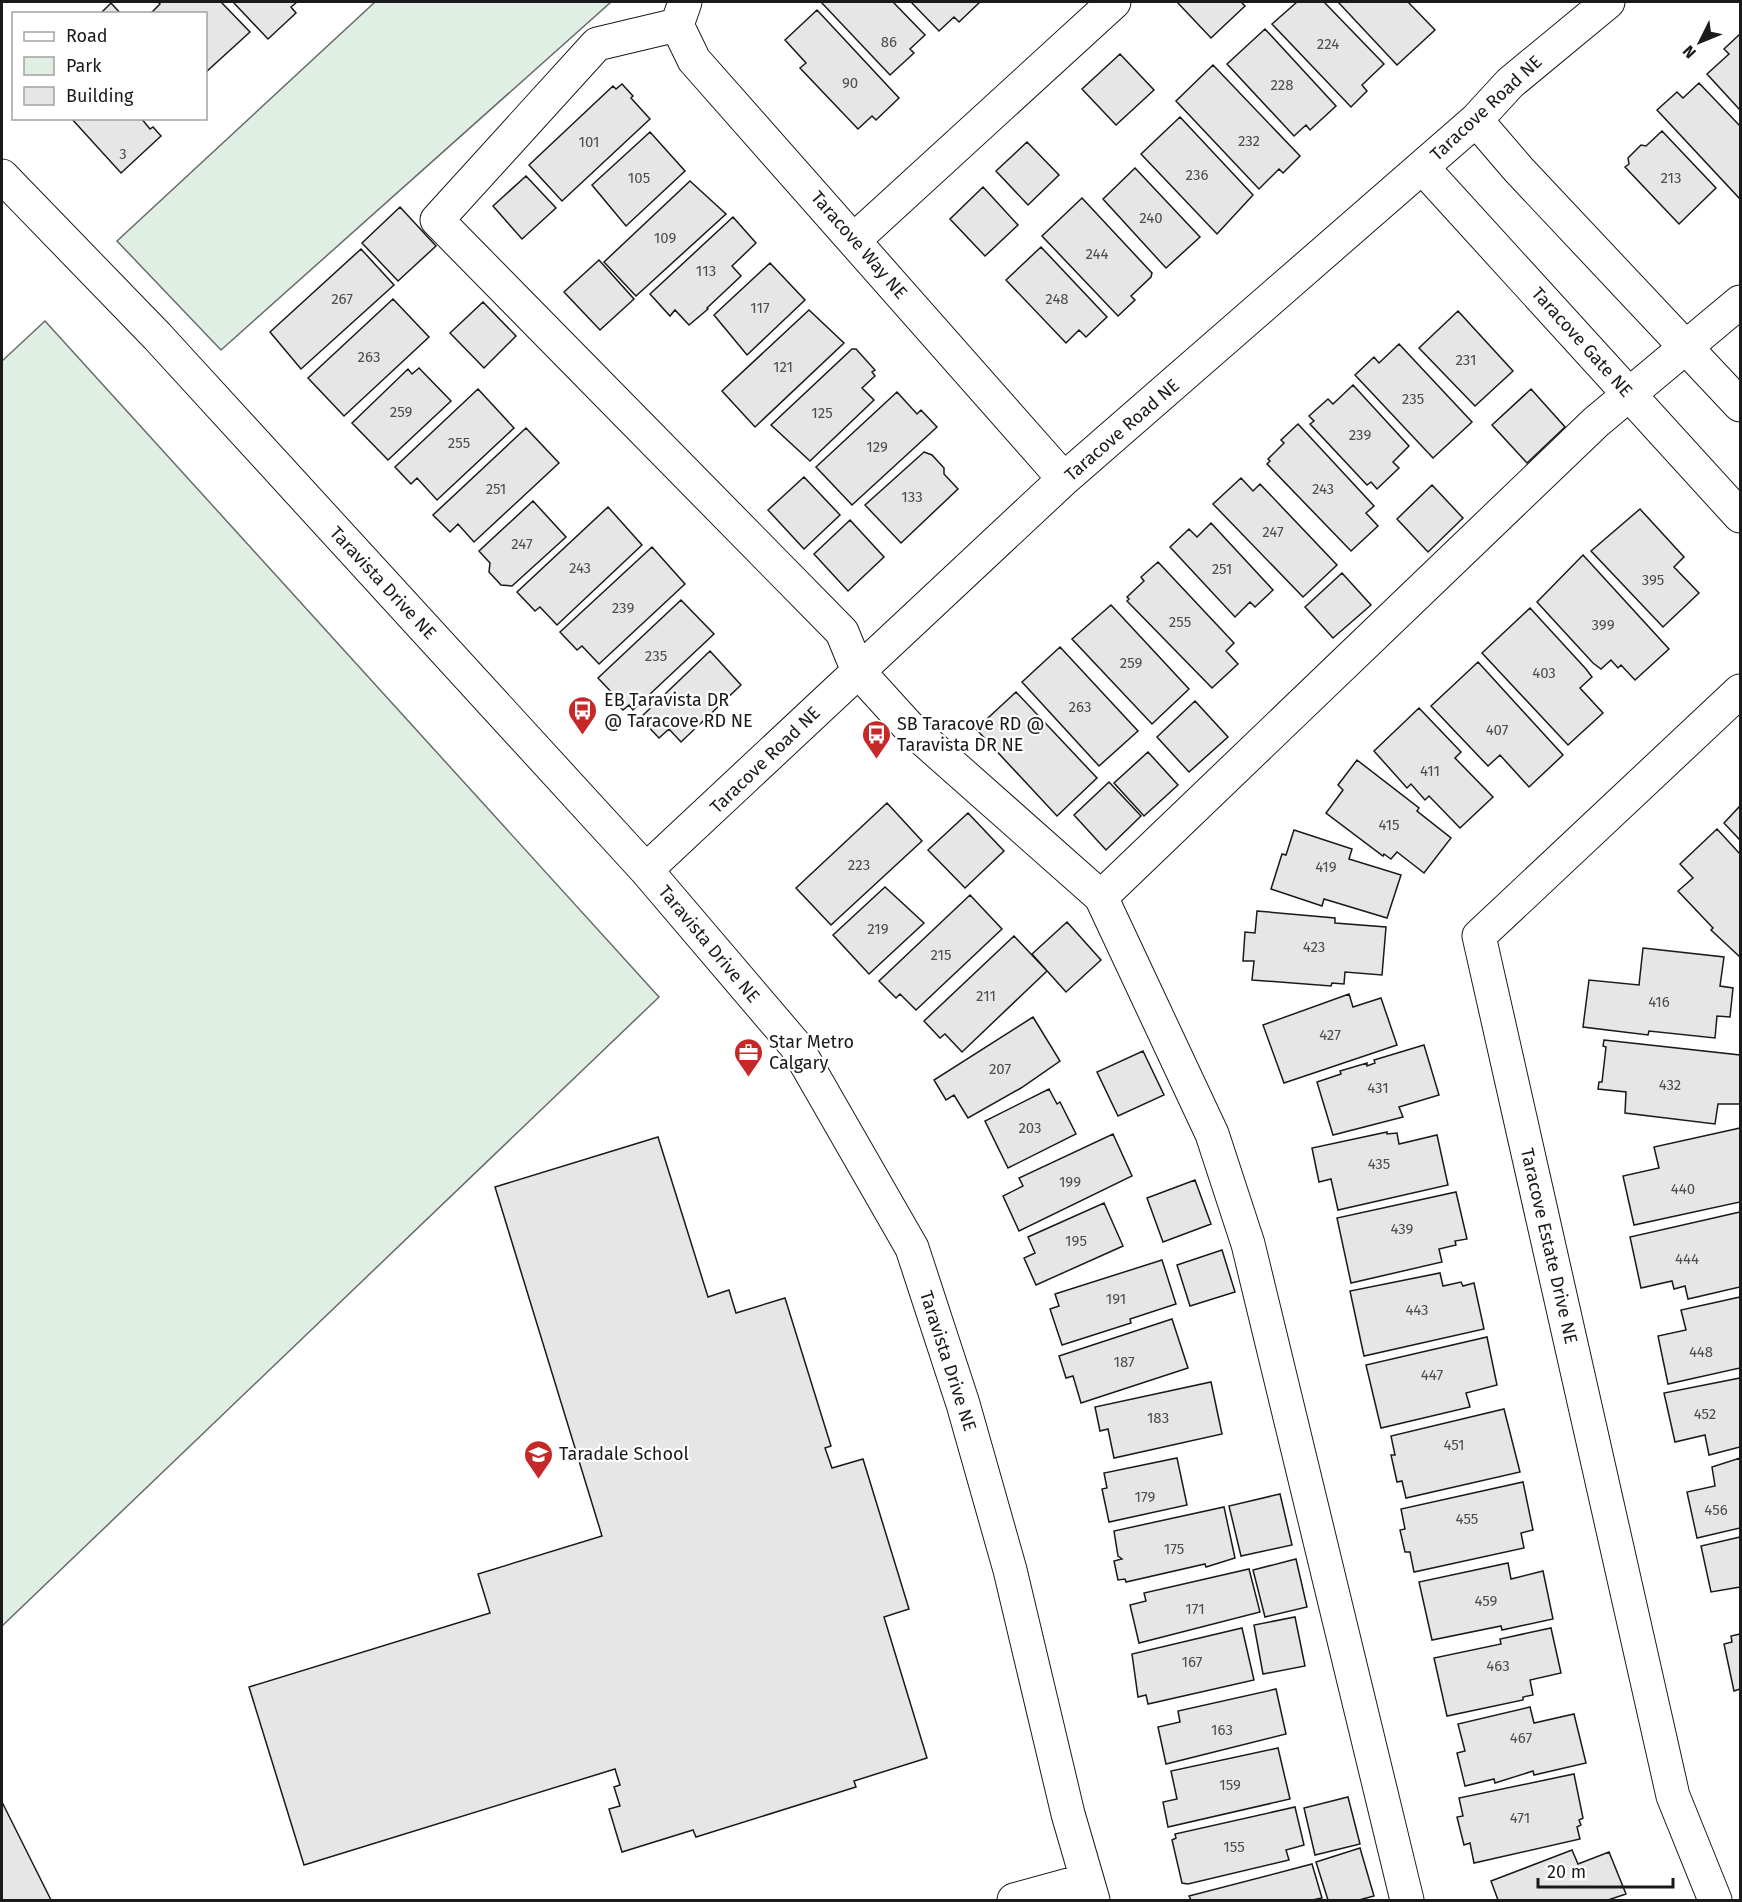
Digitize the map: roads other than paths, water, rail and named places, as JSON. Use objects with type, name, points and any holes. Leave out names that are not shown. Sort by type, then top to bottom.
[{"type":"street","points":[[854,240],[1114,2]]},
{"type":"street","name":"Taracove Road NE","points":[[646,870],[692,830],[1064,479],[1476,120],[1510,83],[1608,2]]},
{"type":"street","points":[[681,13],[597,44],[437,220],[842,632],[858,671],[909,726],[1101,897],[1212,1134],[1248,1244],[1407,1900]]},
{"type":"street","name":"Taracove Way NE","points":[[681,13],[694,60],[1064,479]]},
{"type":"street","points":[[1476,120],[1519,170],[1740,405]]},
{"type":"street","name":"Taracove Gate NE","points":[[1422,167],[1740,516]]},
{"type":"street","name":"Taravista Drive NE","points":[[2,176],[165,345],[646,870],[796,1046],[912,1248],[963,1404],[1010,1570],[1068,1814],[1090,1890]]},
{"type":"street","points":[[1101,897],[1629,393],[1688,348],[1740,302]]},
{"type":"street","name":"Taracove Estate Drive NE","points":[[1715,1900],[1673,1796],[1479,936],[1740,690]]},
{"type":"street","points":[[1014,1900],[1090,1890]]},
{"type":"place","name":"EB Taravista DR @ Taracove RD NE","points":[[583,736]]},
{"type":"place","name":"SB Taracove RD @ Taravista DR NE","points":[[876,760]]},
{"type":"place","name":"Star Metro Calgary","points":[[748,1078]]},
{"type":"place","name":"Taradale School","points":[[538,1480]]}]
